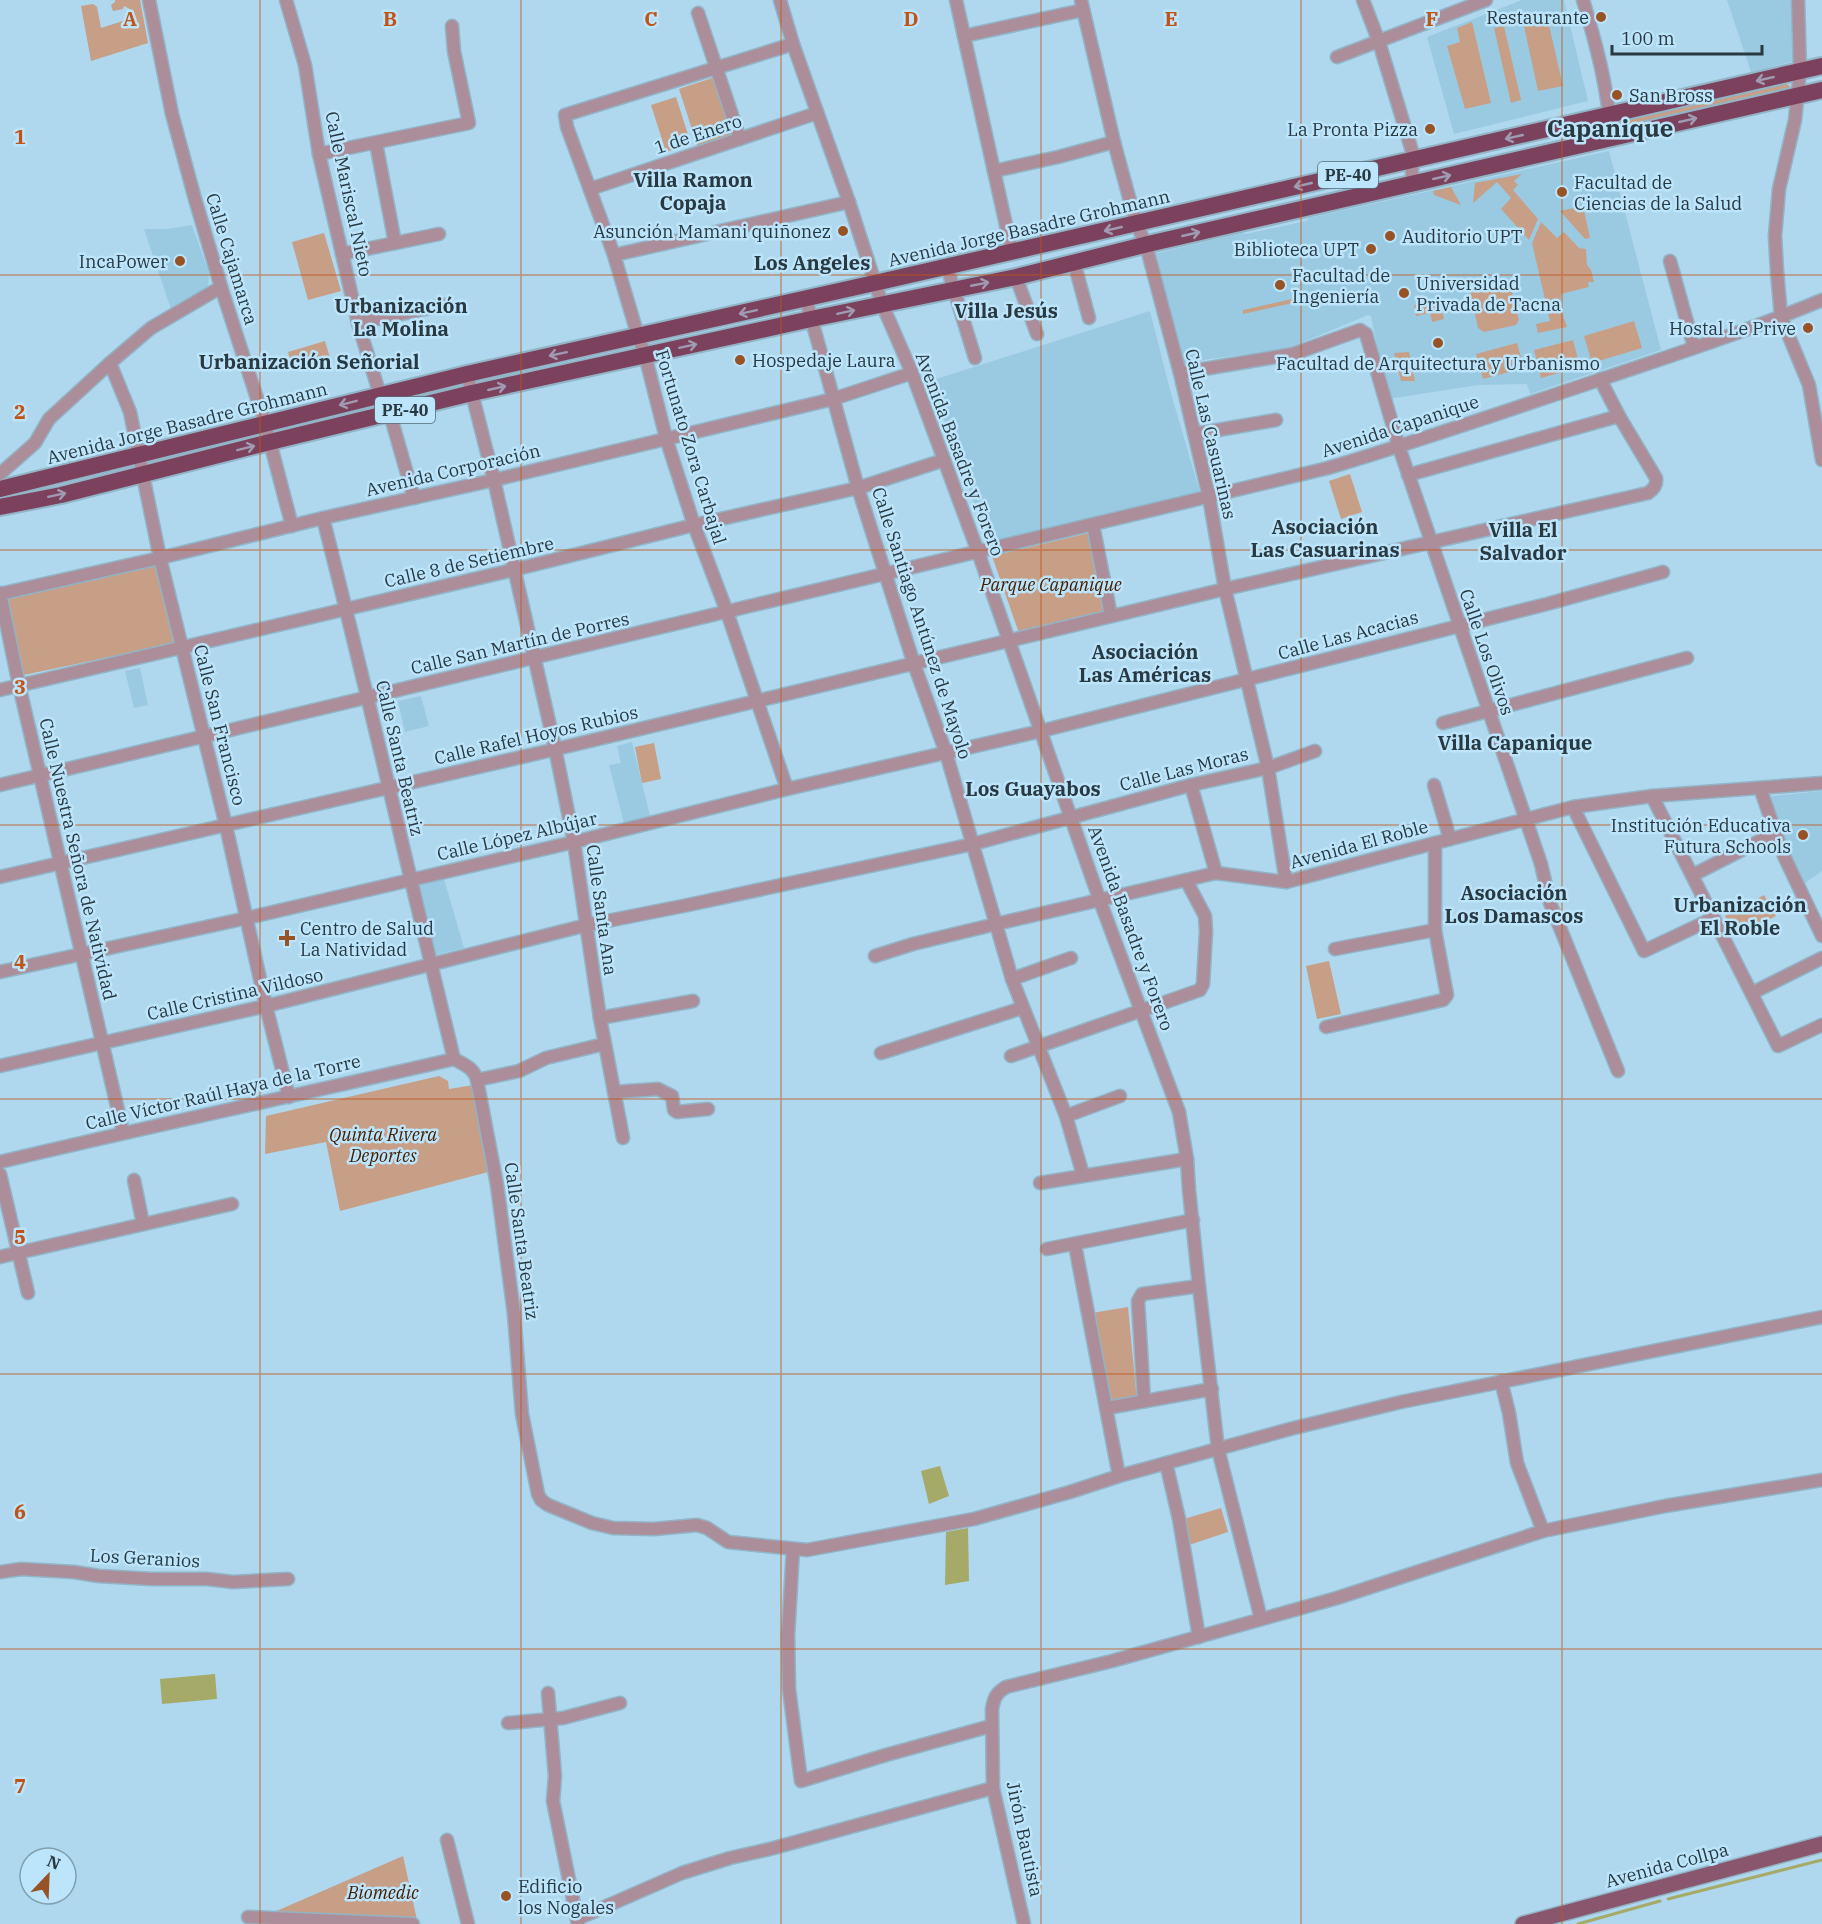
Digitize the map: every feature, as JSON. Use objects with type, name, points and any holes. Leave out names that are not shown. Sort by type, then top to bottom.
[{"type":"highway","name":"Avenida Jorge Basadre Grohmann","points":[[0,489],[467,374],[875,284],[1822,66]]},
{"type":"highway","name":"PE-40","points":[[0,507],[61,495],[472,393],[1016,277],[1822,90]]},
{"type":"highway","points":[[1041,245],[1048,268]]},
{"type":"main road","name":"Avenida Collpa","points":[[1523,1924],[1822,1844]]},
{"type":"street","name":"Calle Cajamarca","points":[[149,0],[172,114],[195,199],[265,423],[292,526]]},
{"type":"street","name":"Calle Mariscal Nieto","points":[[286,0],[305,64],[320,154],[358,323],[380,395],[390,414],[414,498]]},
{"type":"street","name":"Avenida Basadre y Forero","points":[[780,0],[882,304],[912,373],[978,552],[1100,901],[1179,1112],[1187,1159],[1218,1449],[1262,1619]]},
{"type":"street","points":[[956,0],[1012,252]]},
{"type":"street","points":[[1362,0],[1379,42],[1412,150],[1414,160],[1412,184]]},
{"type":"street","points":[[1337,57],[1486,0]]},
{"type":"street","points":[[1583,0],[1593,34],[1610,114],[1611,138]]},
{"type":"street","points":[[1798,0],[1800,70],[1798,95],[1795,120],[1779,189],[1775,236],[1781,317],[1809,385],[1822,459]]},
{"type":"street","points":[[964,36],[1082,5]]},
{"type":"street","name":"Calle Las Casuarinas","points":[[1082,5],[1114,142],[1136,223],[1146,245],[1195,434],[1225,589],[1268,768],[1286,882]]},
{"type":"street","points":[[698,14],[740,139]]},
{"type":"street","points":[[320,154],[469,123],[456,60],[452,26]]},
{"type":"street","points":[[717,68],[793,44]]},
{"type":"street","name":"Fortunato Zora Carbajal","points":[[717,68],[565,115],[567,127],[614,255],[645,355],[666,438],[694,525],[727,612],[787,789]]},
{"type":"street","name":"1 de Enero","points":[[590,189],[817,113]]},
{"type":"street","points":[[994,171],[1114,142]]},
{"type":"street","points":[[376,143],[395,243]]},
{"type":"street","points":[[614,255],[849,202]]},
{"type":"street","points":[[342,254],[439,234]]},
{"type":"street","points":[[1670,261],[1694,347]]},
{"type":"street","points":[[1074,262],[1089,318]]},
{"type":"street","points":[[946,267],[975,358]]},
{"type":"street","points":[[1016,277],[1037,334]]},
{"type":"street","points":[[0,474],[35,443],[49,419],[110,363],[152,328],[221,287]]},
{"type":"street","name":"Calle Santiago Antúnez de Mayolo","points":[[806,299],[858,488],[914,664],[946,753],[1012,979],[1066,1116],[1083,1175]]},
{"type":"street","name":"Avenida Capanique","points":[[978,552],[1328,468],[1399,447],[1781,317],[1822,300]]},
{"type":"street","points":[[358,323],[444,305]]},
{"type":"street","name":"Calle Los Olivos","points":[[1180,373],[1293,354],[1360,330],[1366,334],[1408,475],[1541,864],[1550,903],[1618,1071]]},
{"type":"street","name":"Calle San Francisco","points":[[110,363],[130,412],[160,558],[226,826],[289,1097]]},
{"type":"street","name":"Avenida Corporación","points":[[0,594],[833,399],[912,373]]},
{"type":"street","name":"Calle Santa Ana","points":[[467,374],[494,480],[555,748],[574,842],[604,1044],[623,1137]]},
{"type":"street","points":[[1408,475],[1618,416],[1600,379]]},
{"type":"street","points":[[1809,385],[1822,382]]},
{"type":"street","name":"Calle Rafel Hoyos Rubios","points":[[0,877],[390,788],[1225,589],[1648,493],[1653,489],[1656,478],[1618,416]]},
{"type":"street","points":[[1195,434],[1276,420]]},
{"type":"street","name":"Calle 8 de Setiembre","points":[[0,690],[858,488],[944,460]]},
{"type":"street","name":"Calle Santa Beatriz","points":[[323,518],[454,1059]]},
{"type":"street","points":[[1093,525],[1111,616]]},
{"type":"street","name":"Calle San Martín de Porres","points":[[0,785],[978,552]]},
{"type":"street","name":"Calle Las Acacias","points":[[1041,731],[1547,604],[1663,572]]},
{"type":"street","name":"Calle Nuestra Señora de Natividad","points":[[0,594],[123,1132]]},
{"type":"street","points":[[1443,723],[1687,658]]},
{"type":"street","name":"Calle López Albújar","points":[[0,972],[247,918],[1041,731]]},
{"type":"street","name":"Calle Las Moras","points":[[688,905],[973,844],[1191,785],[1268,768],[1315,751]]},
{"type":"street","name":"Avenida El Roble","points":[[875,956],[996,924],[1216,873],[1286,882],[1573,807],[1652,796],[1822,783]]},
{"type":"street","points":[[1191,785],[1216,873]]},
{"type":"street","points":[[1434,785],[1450,839]]},
{"type":"street","points":[[1760,788],[1784,856],[1822,936]]},
{"type":"street","points":[[1652,796],[1778,1046],[1822,1025]]},
{"type":"street","points":[[1573,807],[1644,951],[1714,918]]},
{"type":"street","points":[[1693,875],[1777,832]]},
{"type":"street","points":[[1326,1027],[1443,1000],[1447,995],[1435,930],[1435,843]]},
{"type":"street","points":[[1011,1056],[1197,992],[1203,984],[1205,916],[1186,880]]},
{"type":"street","name":"Calle Cristina Vildoso","points":[[0,1066],[266,1006],[587,925],[688,905]]},
{"type":"street","points":[[1335,949],[1435,930]]},
{"type":"street","points":[[1012,979],[1071,958]]},
{"type":"street","points":[[1752,993],[1822,958]]},
{"type":"street","points":[[600,1018],[693,1001]]},
{"type":"street","points":[[881,1053],[1022,1008]]},
{"type":"street","points":[[454,1059],[470,1067],[475,1072],[477,1080],[519,1071],[546,1058],[604,1044]]},
{"type":"street","name":"Calle Víctor Raúl Haya de la Torre","points":[[0,1162],[123,1132],[454,1059]]},
{"type":"street","name":"Calle Santa Beatriz","points":[[477,1080],[507,1253],[522,1414],[541,1500],[548,1505],[602,1526],[627,1529],[697,1525],[728,1542],[793,1549]]},
{"type":"street","points":[[614,1092],[658,1089],[672,1096],[674,1110],[677,1112],[708,1109]]},
{"type":"street","points":[[1066,1116],[1120,1096]]},
{"type":"street","points":[[1040,1183],[1187,1159]]},
{"type":"street","points":[[0,1174],[28,1293]]},
{"type":"street","points":[[134,1180],[143,1224]]},
{"type":"street","points":[[0,1257],[232,1204]]},
{"type":"street","points":[[1047,1250],[1193,1220]]},
{"type":"street","points":[[1075,1245],[1119,1476]]},
{"type":"street","points":[[1144,1401],[1138,1301],[1142,1294],[1199,1286]]},
{"type":"street","points":[[992,1726],[801,1781],[789,1689],[788,1636],[793,1549],[807,1550],[974,1519],[1290,1429],[1401,1402],[1822,1317]]},
{"type":"street","points":[[1501,1381],[1517,1462],[1543,1531]]},
{"type":"street","points":[[1107,1408],[1212,1389]]},
{"type":"street","points":[[1166,1463],[1179,1519],[1199,1637],[1337,1598],[1543,1531],[1665,1506],[1822,1480]]},
{"type":"street","name":"Los Geranios","points":[[0,1572],[21,1569],[99,1576],[207,1579],[233,1582],[288,1579]]},
{"type":"street","name":"Jirón Bautista","points":[[1024,1924],[993,1788],[992,1709],[994,1698],[1006,1687],[1199,1637]]},
{"type":"street","points":[[548,1693],[555,1776],[554,1801],[578,1922],[682,1873],[730,1858],[770,1850],[993,1788]]},
{"type":"street","points":[[508,1723],[550,1720],[620,1703]]},
{"type":"street","points":[[447,1840],[468,1924]]},
{"type":"street","points":[[248,1917],[315,1922],[413,1924]]},
{"type":"shaded area","points":[[1522,0],[1564,0],[1588,101],[1454,134],[1427,37]]},
{"type":"shaded area","points":[[1727,0],[1791,0],[1799,60],[1751,72]]},
{"type":"shaded area","name":"Universidad Privada de Tacna","points":[[1609,151],[1661,350],[1530,394],[1527,384],[1478,385],[1388,399],[1371,316],[1368,315],[1289,348],[1182,363],[1154,254]]},
{"type":"shaded area","name":"IncaPower","points":[[192,225],[209,273],[208,288],[172,312],[144,229],[167,229]]},
{"type":"shaded area","points":[[1150,311],[1200,493],[988,542],[930,381]]},
{"type":"shaded area","points":[[140,668],[148,705],[134,708],[125,671]]},
{"type":"shaded area","points":[[421,696],[429,726],[405,732],[398,701]]},
{"type":"shaded area","points":[[632,742],[650,816],[624,823],[609,765],[621,763],[617,746]]},
{"type":"shaded area","name":"Institución Educativa Futura Schools","points":[[1822,791],[1822,871],[1802,885],[1771,799],[1772,796]]},
{"type":"shaded area","points":[[444,879],[464,948],[435,955],[432,953],[417,887],[419,884]]},
{"type":"shaded area","points":[[940,1466],[949,1496],[929,1504],[921,1471]]},
{"type":"shaded area","points":[[968,1528],[969,1581],[945,1585],[946,1532]]},
{"type":"shaded area","points":[[215,1674],[217,1699],[162,1704],[160,1679]]},
{"type":"green space","points":[[115,0],[140,0],[148,43],[91,61],[81,6],[93,4],[97,7],[101,28],[132,18],[130,9],[124,6],[123,9],[113,11],[111,5]]},
{"type":"green space","points":[[1546,12],[1563,86],[1538,91],[1522,17]]},
{"type":"green space","points":[[1472,22],[1491,103],[1465,109],[1447,46],[1460,42],[1457,28]]},
{"type":"green space","points":[[1504,26],[1521,100],[1511,103],[1494,28]]},
{"type":"green space","points":[[715,77],[733,136],[698,148],[679,89]]},
{"type":"green space","points":[[1785,83],[1790,86],[1787,92],[1618,129],[1615,127],[1617,121]]},
{"type":"green space","points":[[676,97],[691,144],[666,152],[651,105]]},
{"type":"green space","points":[[1522,174],[1514,181],[1518,185],[1513,190],[1538,219],[1529,240],[1501,209],[1511,198],[1497,182],[1473,203],[1475,183]]},
{"type":"green space","points":[[1451,187],[1461,205],[1434,195],[1433,191]]},
{"type":"green space","points":[[1583,206],[1590,238],[1585,239],[1560,211]]},
{"type":"green space","points":[[1541,222],[1557,238],[1564,232],[1579,248],[1586,249],[1587,265],[1594,282],[1588,282],[1589,287],[1561,294],[1560,308],[1567,327],[1538,333],[1536,324],[1550,321],[1532,243]]},
{"type":"green space","points":[[324,233],[341,291],[308,300],[292,242]]},
{"type":"green space","points":[[1509,280],[1519,320],[1516,325],[1484,332],[1478,328],[1470,290]]},
{"type":"green space","points":[[1328,291],[1329,295],[1243,314],[1243,310]]},
{"type":"green space","points":[[1439,300],[1444,319],[1432,322],[1430,313],[1416,316],[1414,305]]},
{"type":"green space","points":[[1634,321],[1642,348],[1592,363],[1584,336]]},
{"type":"green space","points":[[1573,340],[1580,367],[1541,378],[1534,350]]},
{"type":"green space","points":[[325,341],[330,358],[293,369],[288,352]]},
{"type":"green space","points":[[1517,343],[1524,368],[1483,379],[1476,354]]},
{"type":"green space","points":[[1409,352],[1415,381],[1401,381],[1394,353]]},
{"type":"green space","points":[[1350,474],[1362,512],[1341,519],[1329,481]]},
{"type":"green space","name":"Parque Capanique","points":[[1089,533],[1105,613],[1019,633],[992,556]]},
{"type":"green space","points":[[159,564],[177,643],[19,676],[3,599]]},
{"type":"green space","points":[[654,743],[661,779],[642,783],[635,747]]},
{"type":"green space","points":[[1764,895],[1776,916],[1736,937],[1725,916]]},
{"type":"green space","points":[[1329,961],[1341,1014],[1317,1019],[1306,966]]},
{"type":"green space","name":"Quinta Rivera Deportes","points":[[439,1076],[448,1081],[449,1089],[474,1085],[492,1171],[340,1211],[326,1142],[265,1154],[266,1116]]},
{"type":"green space","points":[[1128,1307],[1137,1401],[1108,1405],[1092,1313]]},
{"type":"green space","points":[[1221,1508],[1228,1532],[1189,1545],[1184,1519]]},
{"type":"green space","name":"Biomedic","points":[[403,1856],[417,1920],[265,1916]]},
{"type":"waterway","points":[[1668,1899],[1822,1860]]},
{"type":"waterway","points":[[1578,1924],[1660,1901]]},
{"type":"place","name":"Restaurante","points":[[1601,17]]},
{"type":"place","name":"San Bross","points":[[1617,95]]},
{"type":"place","name":"La Pronta Pizza","points":[[1430,129]]},
{"type":"place","name":"Facultad de Ciencias de la Salud","points":[[1562,192]]},
{"type":"place","name":"Asunción Mamani quiñonez","points":[[843,231]]},
{"type":"place","name":"Auditorio UPT","points":[[1390,236]]},
{"type":"place","name":"Biblioteca UPT","points":[[1371,249]]},
{"type":"place","name":"IncaPower","points":[[180,261]]},
{"type":"place","name":"Facultad de Ingeniería","points":[[1280,285]]},
{"type":"place","name":"Universidad Privada de Tacna","points":[[1404,293]]},
{"type":"place","name":"Hostal Le Prive","points":[[1808,328]]},
{"type":"place","name":"Facultad de Arquitectura y Urbanismo","points":[[1438,343]]},
{"type":"place","name":"Hospedaje Laura","points":[[740,360]]},
{"type":"place","name":"Institución Educativa Futura Schools","points":[[1803,835]]},
{"type":"place","name":"Centro de Salud La Natividad","points":[[287,938]]},
{"type":"place","name":"Edificio los Nogales","points":[[506,1896]]},
{"type":"district","name":"Capanique","points":[[1610,128]]},
{"type":"district","name":"Villa Ramon Copaja","points":[[693,190]]},
{"type":"district","name":"Los Angeles","points":[[812,262]]},
{"type":"district","name":"Villa Jesús","points":[[1006,310]]},
{"type":"district","name":"Urbanización La Molina","points":[[401,316]]},
{"type":"district","name":"Urbanización Señorial","points":[[309,361]]},
{"type":"district","name":"Asociación Las Casuarinas","points":[[1325,538]]},
{"type":"district","name":"Villa El Salvador","points":[[1523,540]]},
{"type":"district","name":"Asociación Las Américas","points":[[1145,662]]},
{"type":"district","name":"Villa Capanique","points":[[1515,742]]},
{"type":"district","name":"Los Guayabos","points":[[1033,788]]},
{"type":"district","name":"Asociación Los Damascos","points":[[1514,904]]},
{"type":"district","name":"Urbanización El Roble","points":[[1740,916]]}]
